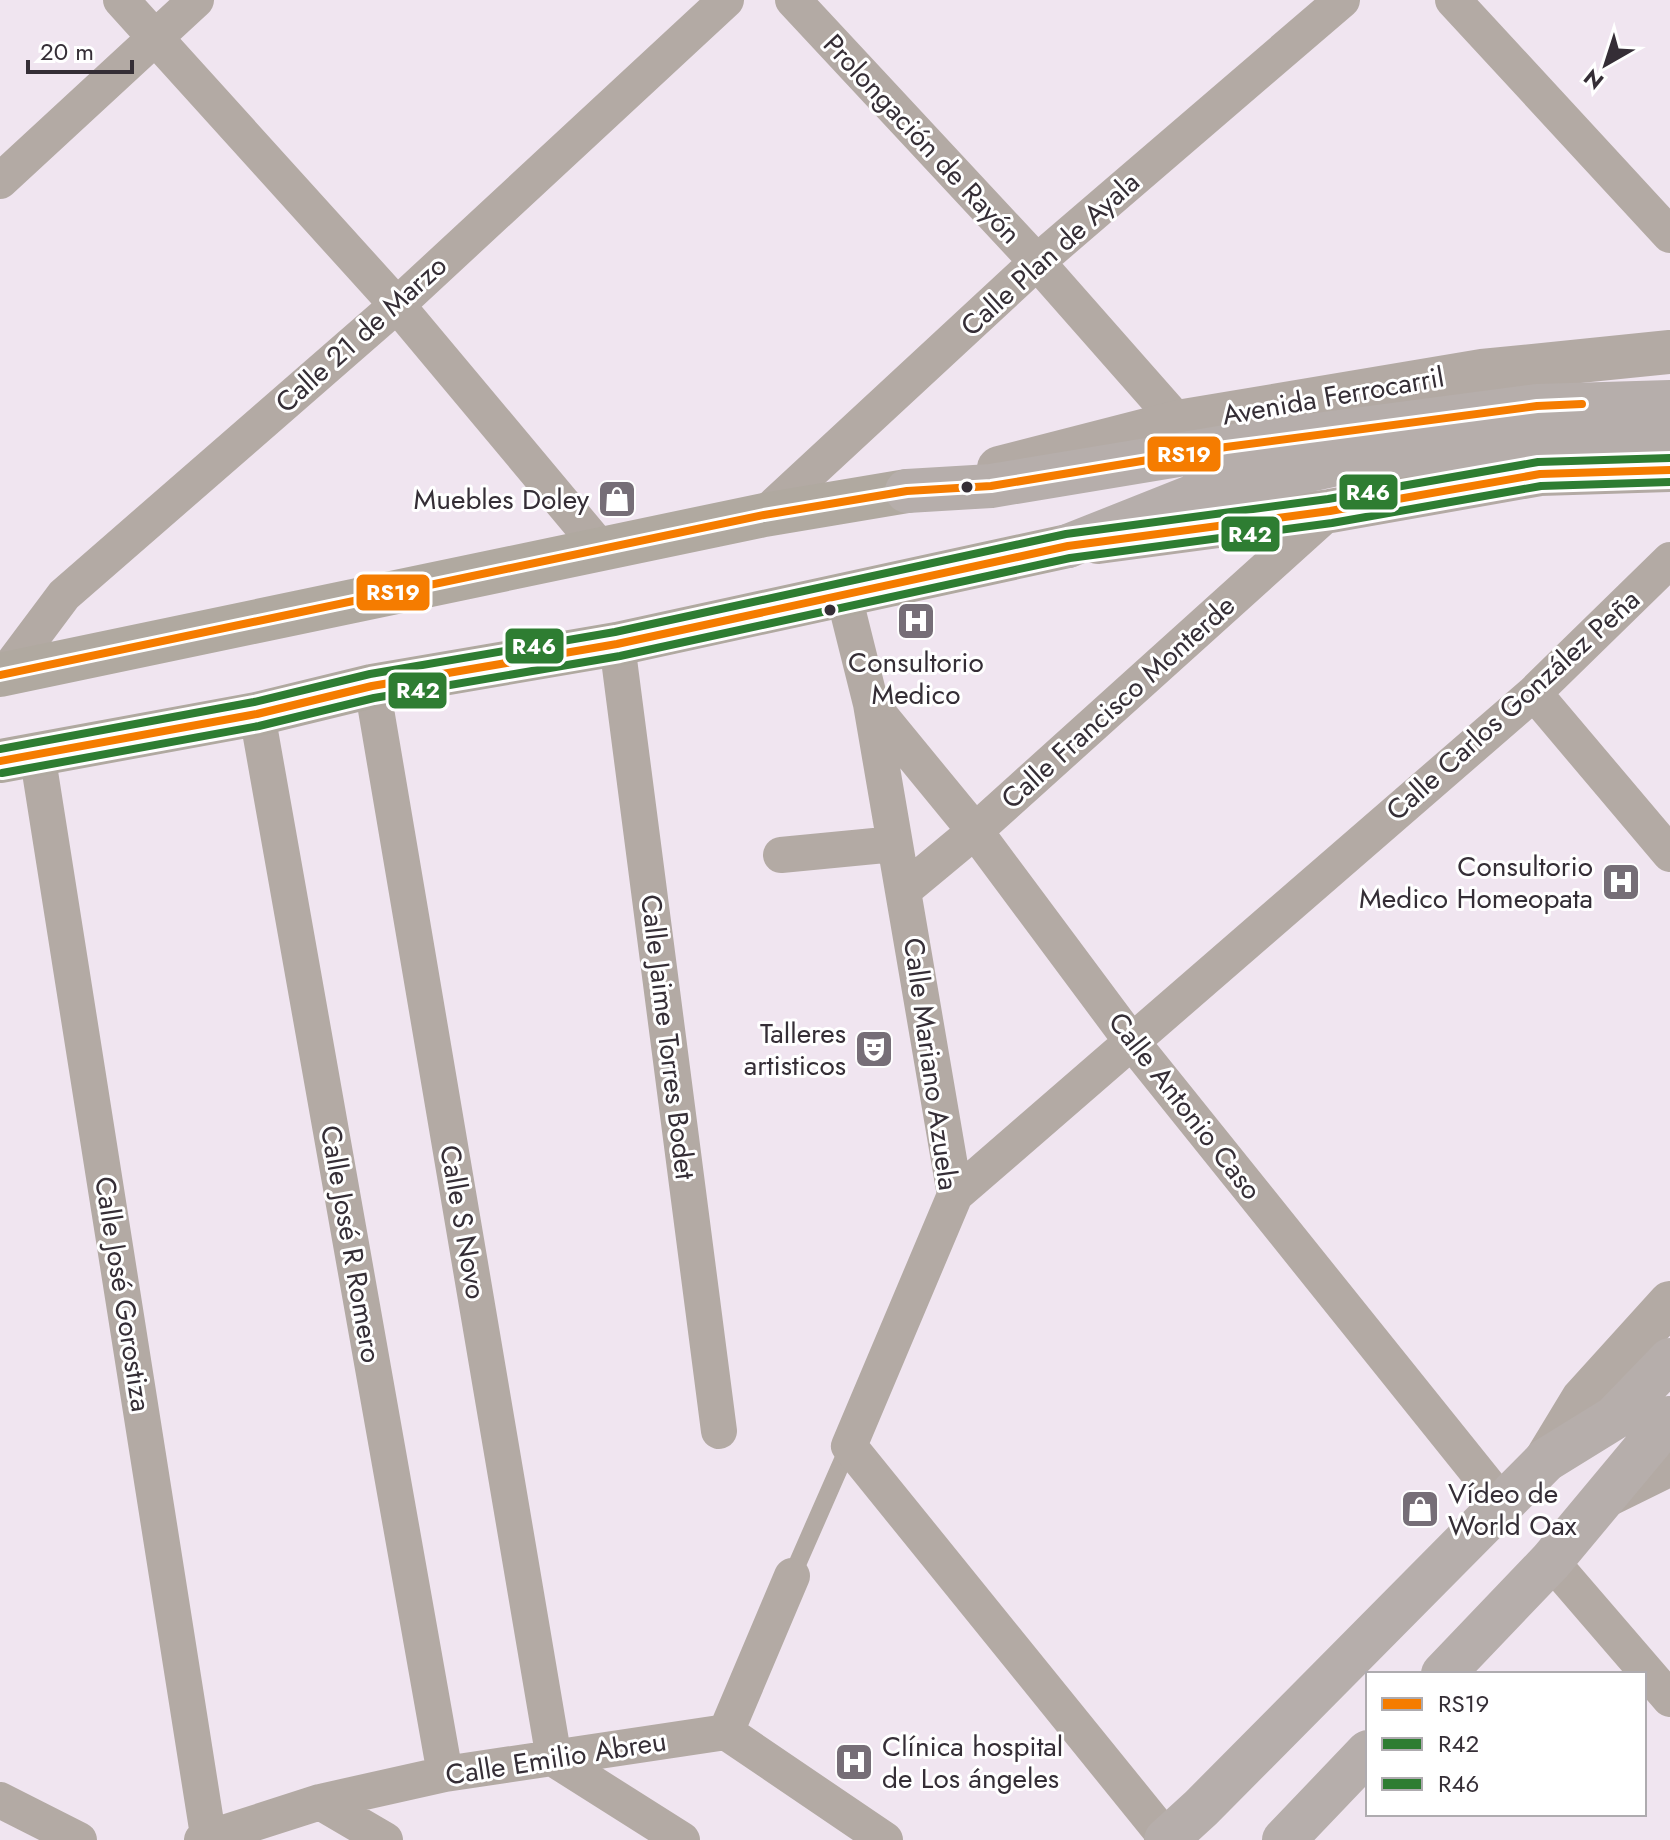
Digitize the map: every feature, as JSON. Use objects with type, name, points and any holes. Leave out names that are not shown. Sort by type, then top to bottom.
[{"type":"main road","points":[[19,757],[257,714],[372,686],[617,644],[844,596],[1068,546],[1199,494],[1534,424],[1670,402]]},
{"type":"main road","name":"Avenida Ferrocarril","points":[[3,674],[764,515],[907,491],[991,486],[1226,447],[1534,424]]},
{"type":"main road","points":[[1534,424],[1670,436]]},
{"type":"main road","points":[[1167,1840],[1546,1460],[1614,1418],[1670,1360]]},
{"type":"main road","points":[[1445,1672],[1551,1561],[1670,1418]]},
{"type":"main road","points":[[1284,1840],[1366,1754]]},
{"type":"street","points":[[121,0],[397,305],[602,550]]},
{"type":"street","points":[[0,181],[196,0]]},
{"type":"street","name":"Calle 21 de Marzo","points":[[3,674],[64,595],[397,305],[726,0]]},
{"type":"street","name":"Prolongación de Rayón","points":[[793,0],[1037,262],[1178,422]]},
{"type":"street","name":"Calle Plan de Ayala","points":[[764,515],[1037,262],[1342,0]]},
{"type":"street","points":[[1453,0],[1670,235]]},
{"type":"street","name":"Avenida Ferrocarril","points":[[907,491],[1178,422],[1482,371],[1670,352]]},
{"type":"street","points":[[1068,546],[1330,511],[1540,474],[1670,470]]},
{"type":"street","name":"Calle Francisco Monterde","points":[[904,890],[975,831],[1330,511]]},
{"type":"street","name":"Calle Carlos González Peña","points":[[955,1195],[1534,693],[1670,560]]},
{"type":"street","name":"Calle Mariano Azuela","points":[[844,596],[871,704],[955,1195],[849,1446]]},
{"type":"street","name":"Calle Jaime Torres Bodet","points":[[617,644],[719,1431]]},
{"type":"street","name":"Calle S Novo","points":[[372,686],[554,1759]]},
{"type":"street","points":[[1534,693],[1670,854]]},
{"type":"street","name":"Calle Antonio Caso","points":[[871,704],[975,831],[1132,1042],[1503,1504]]},
{"type":"street","name":"Calle José R Romero","points":[[257,714],[445,1774]]},
{"type":"street","name":"Calle José Gorostiza","points":[[19,757],[205,1838]]},
{"type":"street","points":[[781,855],[895,844]]},
{"type":"street","points":[[1546,1460],[1583,1399],[1670,1303]]},
{"type":"street","points":[[849,1446],[1167,1840]]},
{"type":"street","points":[[1609,1494],[1670,1464]]},
{"type":"street","points":[[1551,1561],[1670,1699]]},
{"type":"street","name":"Calle Mariano Azuela","points":[[726,1732],[792,1576]]},
{"type":"street","points":[[726,1732],[885,1840]]},
{"type":"street","name":"Calle Emilio Abreu","points":[[205,1838],[320,1802],[445,1774],[726,1732]]},
{"type":"street","points":[[554,1759],[682,1840]]},
{"type":"street","points":[[0,1800],[79,1840]]},
{"type":"street","points":[[320,1802],[385,1840]]},
{"type":"lane","name":"Calle Mariano Azuela","points":[[792,1576],[849,1446]]},
{"type":"transit line","name":"RS19","points":[[0,675],[764,515],[907,491],[991,486],[1226,447],[1537,406],[1582,404]]},
{"type":"transit line","name":"R46","points":[[0,749],[254,702],[370,674],[615,632],[1066,534],[1328,499],[1538,462],[1670,458]]},
{"type":"transit line","name":"RS19","points":[[0,761],[257,714],[372,686],[617,644],[1068,546],[1330,511],[1540,474],[1670,470]]},
{"type":"transit line","name":"R42","points":[[2,773],[259,726],[374,698],[620,656],[1070,558],[1332,523],[1541,486],[1670,482]]},
{"type":"place","name":"Muebles Doley","points":[[617,499]]},
{"type":"place","name":"Consultorio Medico","points":[[916,621]]},
{"type":"place","name":"Consultorio Medico Homeopata","points":[[1621,882]]},
{"type":"place","name":"Talleres artisticos","points":[[874,1049]]},
{"type":"place","name":"Vídeo de World Oax","points":[[1420,1509]]},
{"type":"place","name":"Clínica hospital de Los ángeles","points":[[854,1762]]}]
